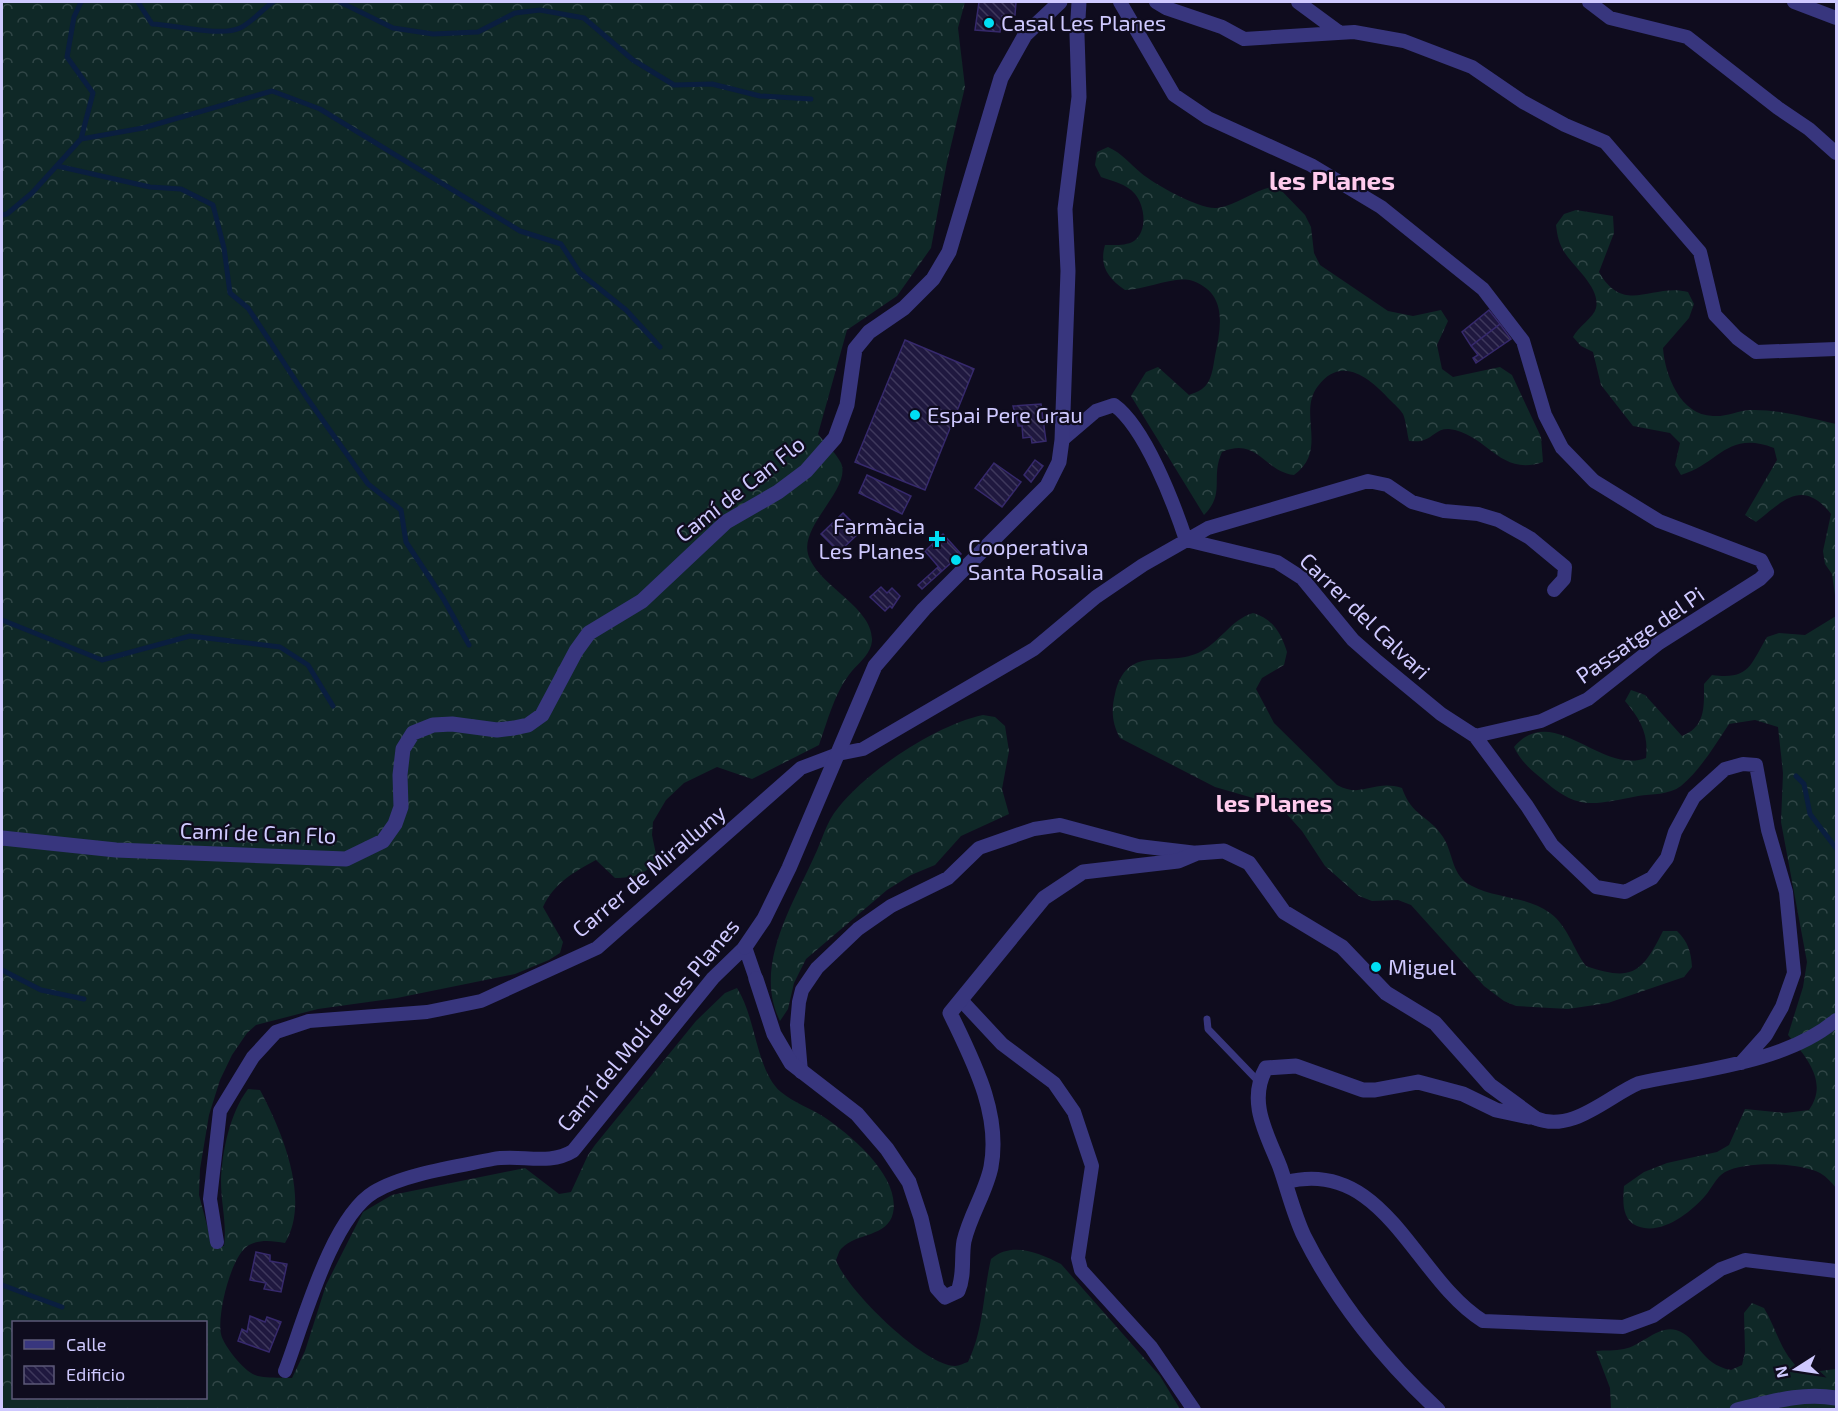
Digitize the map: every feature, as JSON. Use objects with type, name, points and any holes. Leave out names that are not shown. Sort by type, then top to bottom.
[{"type":"street","name":"Camí de Can Flo","points":[[2,838],[116,850],[346,859],[383,841],[395,824],[401,807],[400,775],[403,749],[413,734],[433,725],[452,724],[497,730],[528,725],[542,715],[576,651],[589,633],[642,601],[726,522],[778,492],[806,471],[836,438],[847,405],[855,349],[869,332],[911,301],[933,279],[949,252],[1001,78],[1024,35],[1060,2]]},
{"type":"street","name":"Camí del Molí de les Planes","points":[[285,1371],[334,1243],[351,1216],[373,1192],[414,1178],[479,1162],[524,1157],[552,1160],[573,1151],[713,978],[745,947],[764,920],[843,753],[875,666],[924,609],[1047,486],[1059,462],[1062,440],[1068,283],[1065,209],[1079,98],[1077,35],[1079,2]]},
{"type":"street","name":"Passatge del Pi","points":[[1120,2],[1174,95],[1208,118],[1311,165],[1381,207],[1483,289],[1523,341],[1545,415],[1562,448],[1594,481],[1659,521],[1761,560],[1767,572],[1760,579],[1659,643],[1588,699],[1541,721],[1475,736]]},
{"type":"street","points":[[1156,2],[1166,8],[1222,27],[1244,39],[1354,32],[1404,41],[1472,67],[1523,102],[1565,125],[1605,142],[1700,252],[1715,315],[1737,338],[1756,352],[1836,349]]},
{"type":"street","points":[[1298,2],[1340,33]]},
{"type":"street","points":[[1589,2],[1610,18],[1687,37],[1778,108],[1809,129],[1836,153]]},
{"type":"street","points":[[1794,2],[1836,18]]},
{"type":"street","points":[[1062,440],[1096,411],[1114,405],[1138,435],[1172,497],[1186,540]]},
{"type":"street","name":"Carrer de Miralluny","points":[[217,1242],[210,1199],[220,1111],[253,1057],[276,1032],[309,1021],[427,1012],[482,1001],[597,948],[801,768],[843,753],[863,749],[1034,649],[1096,597],[1208,528],[1240,516],[1368,481],[1387,485],[1412,502],[1498,520],[1530,538],[1553,554],[1565,567],[1564,579],[1554,590]]},
{"type":"street","name":"Carrer del Calvari","points":[[1186,540],[1276,562],[1302,578],[1353,640],[1442,714],[1475,736]]},
{"type":"street","points":[[1475,736],[1527,806],[1552,845],[1570,865],[1596,887],[1625,892],[1652,878],[1667,858],[1675,832],[1694,797],[1705,786],[1725,769],[1743,764],[1756,765],[1768,830],[1786,892],[1794,973],[1782,1007],[1766,1035],[1741,1063]]},
{"type":"street","points":[[801,1072],[797,1025],[799,1002],[802,990],[817,968],[858,929],[891,906],[948,878],[979,848],[1034,829],[1060,825],[1138,846],[1197,853],[1224,852],[1249,863],[1284,912],[1342,947],[1386,993],[1435,1023],[1490,1085],[1544,1122],[1583,1115],[1620,1090],[1639,1083],[1756,1060],[1830,1030],[1836,1020]]},
{"type":"street","points":[[745,947],[774,1034],[791,1063],[857,1114],[887,1149],[909,1182],[921,1218],[937,1288],[945,1297],[958,1291],[962,1279],[964,1241],[991,1167],[993,1124],[976,1069],[950,1013],[1044,898],[1083,872],[1178,861],[1197,853]]},
{"type":"street","points":[[961,1000],[1002,1044],[1054,1083],[1074,1112],[1092,1166],[1078,1258],[1081,1270],[1151,1347],[1194,1410]]},
{"type":"street","points":[[1438,1410],[1407,1381],[1338,1293],[1304,1235],[1286,1182],[1257,1110],[1259,1082],[1266,1068],[1296,1066],[1363,1090],[1418,1082],[1430,1084],[1463,1094],[1496,1110],[1535,1118]]},
{"type":"street","points":[[1286,1182],[1307,1177],[1336,1180],[1370,1201],[1393,1221],[1440,1284],[1466,1310],[1483,1321],[1623,1327],[1653,1316],[1721,1269],[1745,1260],[1836,1270]]},
{"type":"street","points":[[1737,1410],[1780,1398],[1821,1395],[1836,1398]]},
{"type":"lane","points":[[1207,1019],[1208,1029],[1259,1082]]},
{"type":"green space","points":[[2,2],[965,2],[958,28],[965,87],[947,162],[931,248],[897,296],[847,330],[818,434],[839,459],[842,473],[839,484],[811,531],[808,554],[813,566],[864,618],[870,629],[872,641],[862,661],[841,687],[819,745],[752,779],[717,767],[684,783],[666,800],[653,822],[652,835],[657,859],[648,869],[634,876],[615,878],[596,860],[572,874],[553,891],[543,907],[563,942],[560,953],[549,960],[515,974],[397,998],[318,1009],[256,1025],[247,1033],[232,1055],[220,1080],[209,1115],[200,1169],[199,1195],[212,1244],[224,1246],[221,1181],[225,1145],[236,1109],[248,1089],[260,1090],[277,1125],[290,1166],[295,1207],[292,1226],[285,1243],[272,1241],[249,1245],[236,1260],[223,1300],[221,1334],[230,1351],[250,1373],[263,1377],[292,1378],[305,1351],[326,1285],[363,1212],[392,1195],[525,1168],[559,1194],[571,1192],[595,1145],[696,1021],[725,993],[737,988],[748,1014],[761,1058],[773,1083],[786,1096],[824,1117],[860,1146],[872,1158],[889,1185],[893,1199],[893,1213],[890,1221],[878,1231],[848,1243],[840,1250],[836,1260],[854,1289],[887,1324],[924,1353],[941,1362],[958,1366],[968,1362],[980,1324],[991,1259],[1008,1251],[1035,1253],[1061,1264],[1160,1376],[1180,1409],[2,1409]]},
{"type":"green space","points":[[1108,147],[1156,183],[1189,201],[1209,208],[1233,204],[1269,187],[1277,186],[1305,215],[1311,227],[1314,253],[1320,265],[1388,311],[1413,316],[1441,310],[1448,321],[1437,345],[1442,369],[1453,377],[1500,367],[1512,375],[1541,437],[1543,462],[1528,465],[1515,464],[1494,453],[1474,438],[1449,429],[1442,430],[1422,441],[1409,441],[1403,414],[1374,384],[1356,373],[1337,372],[1327,377],[1318,386],[1312,397],[1310,454],[1304,465],[1294,475],[1274,467],[1252,451],[1234,448],[1222,452],[1217,470],[1214,500],[1204,515],[1131,396],[1146,372],[1158,367],[1189,395],[1205,386],[1212,374],[1219,334],[1217,303],[1212,294],[1193,281],[1169,281],[1125,290],[1106,271],[1103,259],[1105,245],[1134,241],[1141,231],[1144,218],[1141,205],[1132,191],[1124,185],[1101,177],[1095,165],[1097,152]]},
{"type":"green space","points":[[1576,210],[1613,216],[1614,233],[1599,272],[1618,292],[1639,295],[1675,290],[1688,292],[1694,304],[1689,318],[1663,348],[1667,370],[1676,392],[1692,409],[1701,414],[1713,416],[1750,410],[1771,411],[1836,424],[1836,602],[1832,574],[1825,564],[1823,551],[1831,514],[1821,503],[1811,497],[1801,495],[1784,501],[1756,522],[1745,515],[1777,460],[1774,448],[1745,443],[1734,446],[1705,464],[1681,475],[1675,465],[1680,443],[1670,433],[1633,426],[1601,385],[1593,352],[1581,346],[1573,337],[1595,311],[1594,292],[1566,255],[1556,228],[1564,214]]},
{"type":"green space","points":[[1253,613],[1271,623],[1282,639],[1287,652],[1284,665],[1262,678],[1256,689],[1274,723],[1337,785],[1354,790],[1383,786],[1402,788],[1411,805],[1443,837],[1456,871],[1465,882],[1482,890],[1532,903],[1550,913],[1566,931],[1586,966],[1614,973],[1634,970],[1642,965],[1649,956],[1663,931],[1677,931],[1684,939],[1691,956],[1692,967],[1684,977],[1608,1003],[1568,1009],[1516,1006],[1504,1001],[1484,986],[1411,905],[1398,900],[1372,901],[1359,896],[1325,866],[1302,831],[1284,811],[1260,800],[1215,787],[1120,738],[1114,722],[1113,706],[1121,678],[1128,668],[1148,660],[1172,659],[1198,653],[1213,644],[1238,621]]},
{"type":"green space","points":[[1836,616],[1836,1188],[1825,1176],[1811,1169],[1772,1164],[1734,1168],[1722,1174],[1699,1203],[1683,1216],[1656,1228],[1637,1226],[1628,1219],[1626,1214],[1623,1203],[1624,1186],[1644,1172],[1667,1163],[1717,1152],[1729,1145],[1745,1109],[1785,1113],[1809,1110],[1815,1100],[1817,1090],[1813,1070],[1788,1035],[1803,987],[1807,962],[1781,822],[1783,773],[1778,727],[1755,720],[1729,724],[1701,764],[1676,789],[1660,794],[1596,803],[1576,801],[1554,789],[1526,764],[1514,747],[1529,735],[1545,732],[1561,735],[1612,757],[1629,761],[1646,758],[1645,734],[1635,714],[1625,701],[1631,690],[1645,695],[1682,736],[1696,727],[1700,721],[1704,684],[1712,675],[1725,676],[1742,673],[1752,663],[1767,637],[1779,633],[1805,635]]},
{"type":"green space","points":[[983,715],[995,717],[1005,726],[1009,751],[1002,789],[1009,814],[961,836],[935,865],[911,875],[887,890],[806,959],[794,983],[788,1009],[780,1021],[773,1000],[771,979],[773,958],[786,916],[834,813],[867,779],[904,751],[945,728]]},
{"type":"green space","points":[[1752,1303],[1764,1308],[1785,1351],[1804,1373],[1836,1369],[1836,1409],[1611,1409],[1610,1388],[1596,1351],[1624,1349],[1669,1329],[1684,1333],[1712,1362],[1731,1370],[1742,1365],[1745,1352],[1744,1313]]},
{"type":"building","name":"Casal Les Planes","points":[[979,2],[1016,2],[1015,15],[1002,16],[1000,32],[975,30]]},
{"type":"building","points":[[1489,310],[1500,324],[1471,346],[1462,332]]},
{"type":"building","points":[[1500,324],[1511,339],[1476,363],[1473,358],[1478,355],[1471,346]]},
{"type":"building","name":"Espai Pere Grau","points":[[905,340],[974,369],[925,490],[855,462]]},
{"type":"building","points":[[1041,404],[1046,441],[1032,443],[1031,437],[1023,438],[1022,426],[1018,426],[1013,406]]},
{"type":"building","points":[[1035,460],[1043,466],[1031,482],[1024,475]]},
{"type":"building","points":[[994,463],[1021,482],[1002,507],[975,488]]},
{"type":"building","points":[[867,475],[911,496],[902,514],[859,493]]},
{"type":"building","points":[[843,513],[861,531],[839,552],[821,534]]},
{"type":"building","points":[[943,534],[961,554],[942,571],[925,551]]},
{"type":"building","points":[[938,567],[942,571],[922,589],[918,585]]},
{"type":"building","points":[[881,587],[887,593],[892,588],[900,596],[892,608],[890,606],[885,611],[870,597]]},
{"type":"building","points":[[256,1252],[270,1255],[270,1261],[287,1264],[281,1292],[264,1289],[266,1283],[250,1280]]},
{"type":"building","points":[[250,1316],[265,1322],[267,1317],[281,1322],[269,1352],[238,1341],[242,1329],[247,1332]]},
{"type":"waterway","points":[[2,215],[7,214],[32,193],[81,139],[93,93],[67,57],[74,17],[81,2]]},
{"type":"waterway","points":[[138,2],[152,24],[222,31],[244,26],[273,2]]},
{"type":"waterway","points":[[340,2],[393,28],[433,34],[478,32],[515,13],[540,10],[584,18],[633,60],[674,85],[712,84],[760,96],[811,99]]},
{"type":"waterway","points":[[81,139],[143,128],[272,91],[320,109],[520,231],[561,244],[580,273],[626,310],[660,347]]},
{"type":"waterway","points":[[57,166],[150,187],[181,189],[213,205],[224,248],[230,293],[248,308],[307,398],[368,484],[401,510],[406,542],[443,598],[469,645]]},
{"type":"waterway","points":[[2,620],[102,660],[190,636],[280,647],[308,665],[333,706]]},
{"type":"waterway","points":[[1796,776],[1804,784],[1810,814],[1836,848]]},
{"type":"waterway","points":[[2,970],[41,990],[84,999]]},
{"type":"waterway","points":[[2,1285],[62,1307]]},
{"type":"place","name":"Casal Les Planes","points":[[989,23]]},
{"type":"place","name":"Espai Pere Grau","points":[[915,415]]},
{"type":"place","name":"Farmàcia Les Planes","points":[[937,539]]},
{"type":"place","name":"Cooperativa Santa Rosalia","points":[[956,560]]},
{"type":"place","name":"Miguel","points":[[1376,967]]},
{"type":"district","name":"les Planes","points":[[1332,181]]},
{"type":"district","name":"les Planes","points":[[1274,804]]}]
